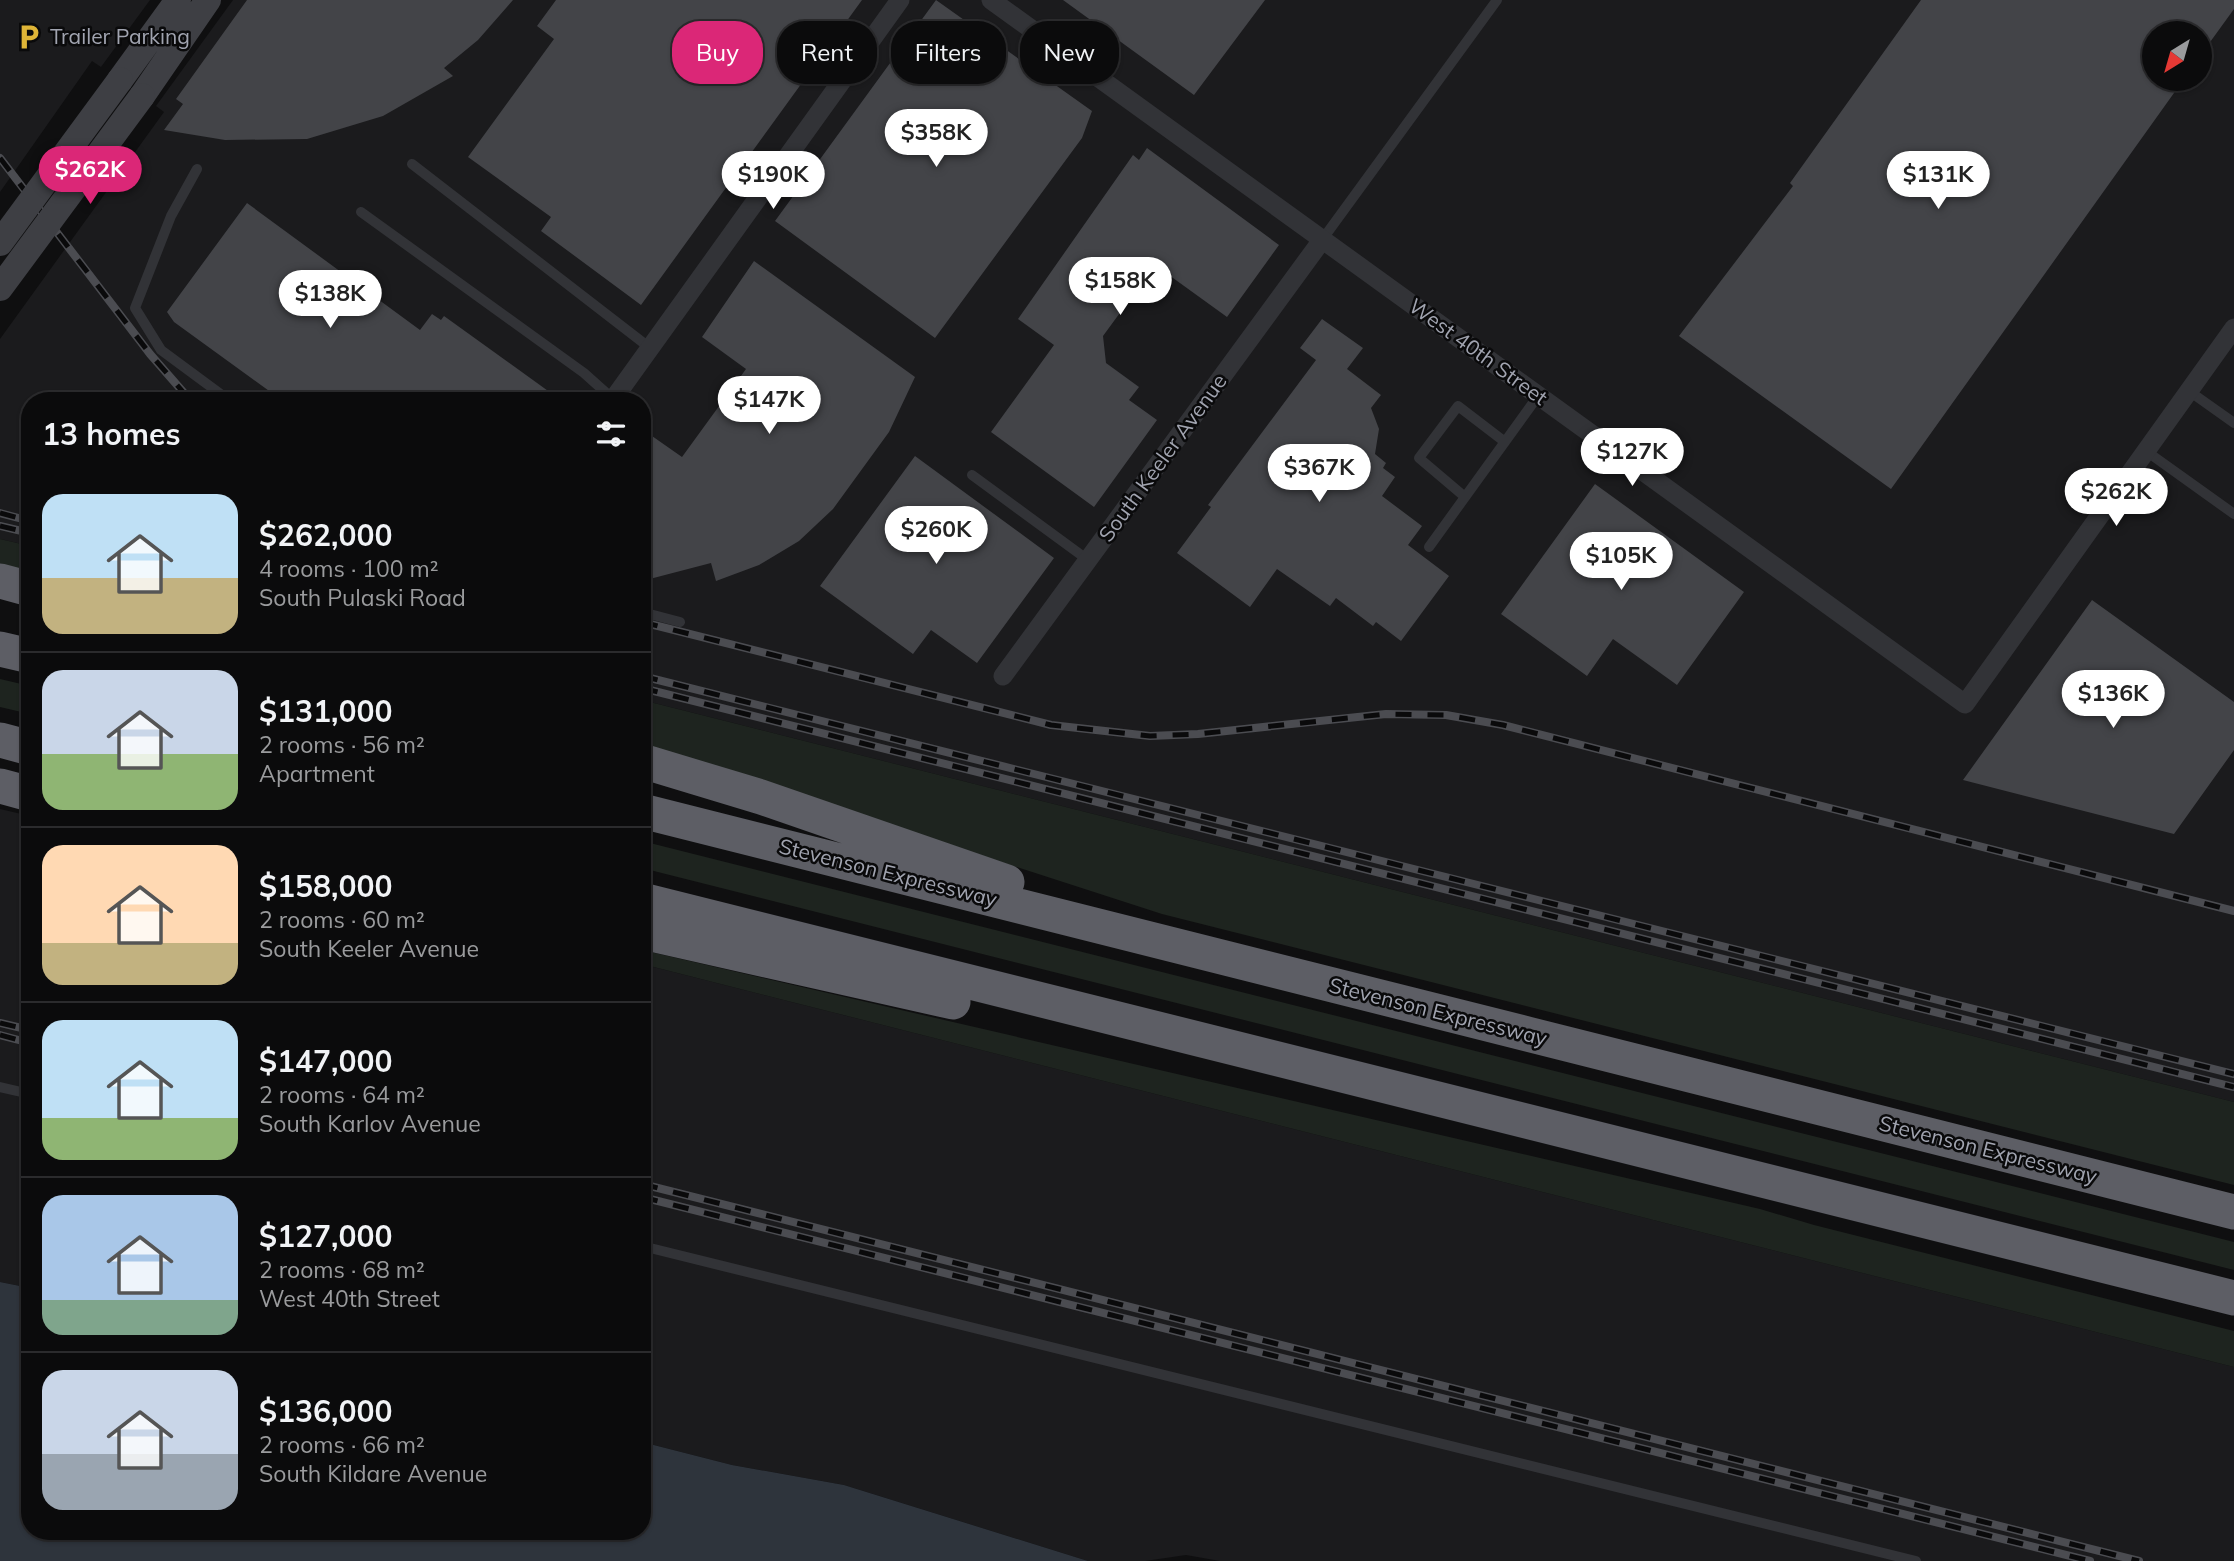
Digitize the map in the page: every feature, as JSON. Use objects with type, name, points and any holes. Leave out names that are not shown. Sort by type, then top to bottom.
[{"type":"highway","points":[[0,581],[21,587]]},
{"type":"highway","points":[[0,597],[21,600]]},
{"type":"highway","points":[[0,649],[21,654]]},
{"type":"highway","points":[[0,740],[21,746]]},
{"type":"highway","points":[[651,764],[761,797],[1003,880],[1153,940]]},
{"type":"highway","points":[[0,786],[21,792]]},
{"type":"highway","name":"Stevenson Expressway","points":[[651,813],[2234,1212]]},
{"type":"highway","points":[[651,902],[2234,1298]]},
{"type":"highway","points":[[651,934],[1029,1019],[1190,1037]]},
{"type":"main road","points":[[0,243],[178,0]]},
{"type":"main road","points":[[0,288],[142,96],[208,0]]},
{"type":"street","points":[[619,392],[900,0]]},
{"type":"street","name":"West 40th Street","points":[[991,0],[1965,704],[2146,451]]},
{"type":"street","name":"South Keeler Avenue","points":[[1003,676],[1322,240]]},
{"type":"street","points":[[2146,451],[2234,328]]},
{"type":"lane","points":[[1322,240],[1497,0]]},
{"type":"lane","points":[[412,164],[650,348]]},
{"type":"lane","points":[[197,169],[171,216],[135,308],[161,350],[218,392]]},
{"type":"lane","points":[[361,212],[584,373],[604,392]]},
{"type":"lane","points":[[2189,391],[2234,423]]},
{"type":"lane","points":[[1429,547],[1538,396]]},
{"type":"lane","points":[[1465,497],[1419,458],[1458,406],[1504,442]]},
{"type":"lane","points":[[2146,451],[2234,514]]},
{"type":"lane","points":[[972,475],[1088,560]]},
{"type":"lane","points":[[651,614],[680,622]]},
{"type":"lane","points":[[0,1087],[21,1092]]},
{"type":"lane","points":[[651,1247],[1916,1561]]},
{"type":"shaded area","points":[[0,0],[150,0],[101,67],[92,61],[0,192]]},
{"type":"shaded area","points":[[233,0],[2234,0],[2234,1102],[651,702],[651,392],[21,392],[21,544],[0,539],[0,339],[164,112],[156,106]]},
{"type":"shaded area","points":[[0,539],[21,544],[21,576],[0,571]]},
{"type":"shaded area","points":[[0,679],[21,684],[21,712],[0,707]]},
{"type":"shaded area","points":[[651,702],[2234,1102],[2234,1185],[1162,914],[651,749]]},
{"type":"shaded area","points":[[0,809],[21,814],[21,1286],[0,1282]]},
{"type":"shaded area","points":[[651,843],[2234,1242],[2234,1270],[651,870]]},
{"type":"shaded area","points":[[651,952],[1760,1209],[2234,1331],[2234,1367],[651,966]]},
{"type":"shaded area","points":[[651,966],[2234,1367],[2234,1561],[1220,1561],[1186,1555],[1145,1561],[1088,1561],[844,1485],[732,1465],[651,1444]]},
{"type":"shaded area","points":[[0,1282],[21,1286],[21,1540],[651,1540],[651,1444],[732,1465],[844,1485],[1088,1561],[0,1561]]},
{"type":"building","points":[[247,0],[513,0],[478,40],[444,68],[453,76],[383,116],[307,139],[225,140],[164,130],[183,104],[176,99]]},
{"type":"building","points":[[556,0],[862,0],[847,21],[777,21],[777,84],[801,84],[641,305],[541,231],[551,217],[468,157],[554,39],[537,26]]},
{"type":"building","points":[[936,0],[966,21],[921,21]]},
{"type":"building","points":[[1063,0],[1265,0],[1194,95],[1119,41],[1119,21],[1092,21]]},
{"type":"building","points":[[1921,0],[2234,0],[2234,9],[2212,39],[2212,21],[2142,21],[2142,91],[2175,91],[1891,489],[1679,336],[1793,186],[1790,183]]},
{"type":"building","points":[[1006,50],[1020,60],[1020,84],[1054,84],[1092,111],[1082,138],[935,338],[775,221],[891,62],[891,84],[1006,84]]},
{"type":"building","points":[[1147,148],[1279,245],[1227,317],[1155,265],[1103,336],[1106,363],[1139,387],[1129,400],[1157,420],[1094,507],[991,432],[1054,345],[1018,319],[1133,155],[1139,160]]},
{"type":"building","points":[[247,203],[420,330],[432,314],[441,320],[444,316],[550,392],[271,392],[174,322],[167,312]]},
{"type":"building","points":[[754,261],[915,377],[889,432],[833,509],[799,541],[759,565],[716,581],[711,563],[651,579],[651,435],[682,457],[746,369],[702,337]]},
{"type":"building","points":[[1322,319],[1363,348],[1347,369],[1381,395],[1371,408],[1379,429],[1375,454],[1386,463],[1383,468],[1395,477],[1382,496],[1422,526],[1408,545],[1449,576],[1401,641],[1376,622],[1373,626],[1336,598],[1330,606],[1277,569],[1250,607],[1177,553],[1211,507],[1208,505],[1316,360],[1300,348]]},
{"type":"building","points":[[915,456],[1054,558],[977,663],[931,630],[913,654],[820,586]]},
{"type":"building","points":[[1595,484],[1744,592],[1677,685],[1613,639],[1587,676],[1501,614]]},
{"type":"building","points":[[2092,600],[2234,702],[2234,750],[2174,834],[1963,780]]},
{"type":"railway","points":[[0,158],[150,354],[183,392]]},
{"type":"railway","points":[[0,513],[21,519]]},
{"type":"railway","points":[[0,526],[21,531]]},
{"type":"railway","points":[[651,624],[1051,725],[1150,736],[1198,734],[1386,714],[1446,715],[1503,725],[2234,911]]},
{"type":"railway","points":[[651,678],[2234,1074]]},
{"type":"railway","points":[[651,690],[2234,1087]]},
{"type":"railway","points":[[0,1023],[21,1028]]},
{"type":"railway","points":[[0,1035],[21,1041]]},
{"type":"railway","points":[[651,1186],[2139,1561]]},
{"type":"railway","points":[[651,1199],[2090,1561]]},
{"type":"place","name":"Trailer Parking","points":[[29,37]]}]
